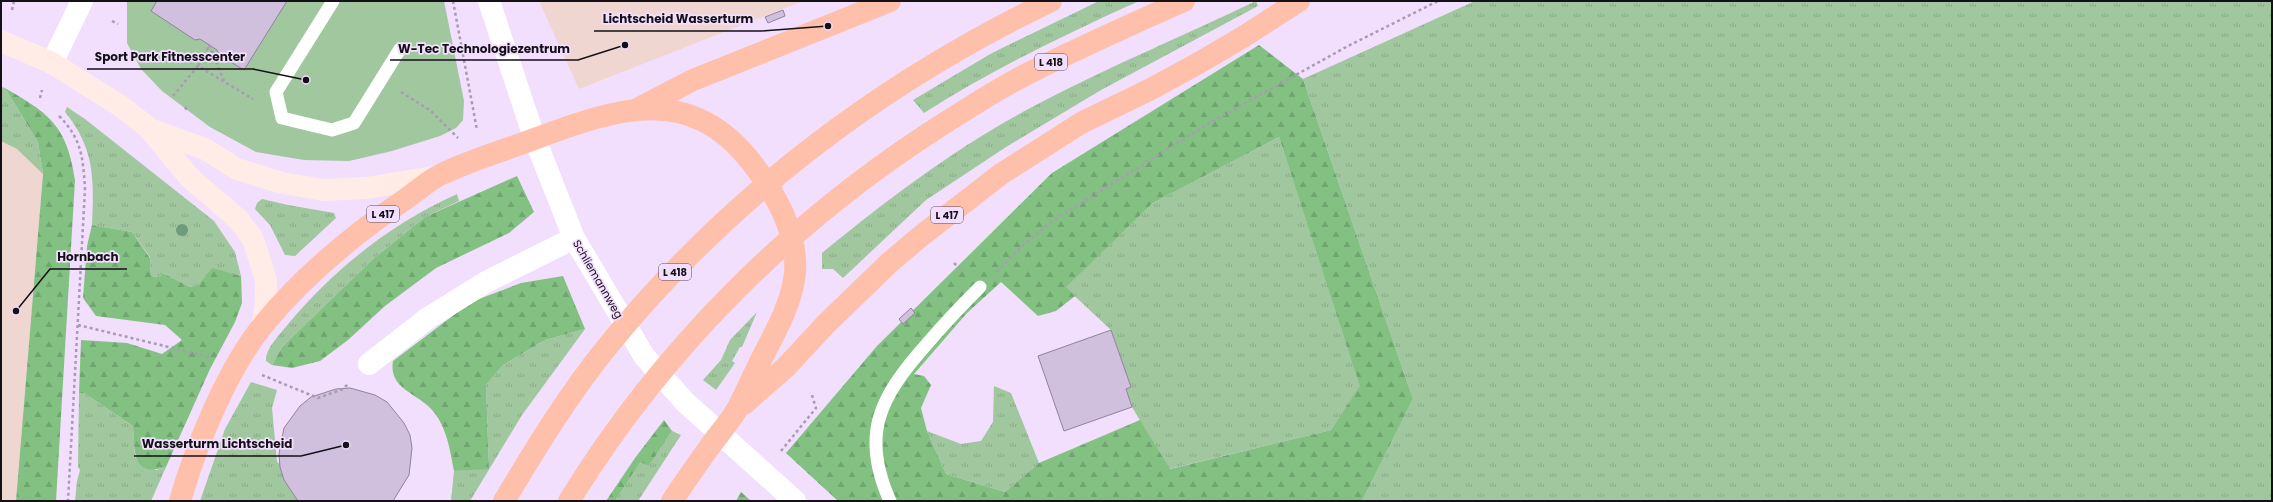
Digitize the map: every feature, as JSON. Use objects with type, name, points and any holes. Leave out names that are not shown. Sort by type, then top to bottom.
[{"type":"highway","name":"L 417","points":[[639,108],[693,80],[890,1]]},
{"type":"highway","name":"L 418","points":[[504,501],[540,441],[607,348],[678,268],[753,195],[798,157],[843,123],[894,88],[1000,26],[1051,1]]},
{"type":"highway","name":"L 418","points":[[569,501],[592,464],[636,403],[672,358],[738,288],[790,238],[836,199],[925,136],[1032,71],[1184,1]]},
{"type":"highway","name":"L 417","points":[[736,412],[786,367],[826,324],[889,263],[920,236],[1001,174],[1081,123],[1149,90],[1197,64],[1243,37],[1299,1]]},
{"type":"highway","name":"L 417","points":[[180,495],[229,378],[262,326],[296,288],[372,221],[440,176],[560,129],[605,114],[639,108],[689,114],[718,129],[741,150],[768,185],[789,226],[795,274],[780,324],[736,412],[672,501]]},
{"type":"main road","points":[[1,41],[52,63],[119,105],[149,128],[190,178],[238,219],[253,240],[266,280],[266,303],[262,326]]},
{"type":"main road","points":[[149,128],[205,150],[237,168],[282,183],[324,190],[367,188],[440,176]]},
{"type":"street","points":[[52,63],[82,1]]},
{"type":"street","name":"Schliemannweg","points":[[489,1],[533,134],[574,238],[644,356],[685,402],[795,501]]},
{"type":"street","points":[[369,364],[428,318],[486,282],[574,238]]},
{"type":"lane","points":[[333,1],[276,92],[282,118],[332,130],[354,122],[400,49]]},
{"type":"lane","points":[[890,501],[880,478],[876,459],[876,442],[883,408],[892,387],[910,363],[980,287]]},
{"type":"path","points":[[12,10],[14,1]]},
{"type":"path","points":[[453,1],[477,132]]},
{"type":"path","points":[[980,287],[1020,248],[1058,218],[1211,122],[1348,46],[1438,1]]},
{"type":"path","points":[[112,21],[118,24]]},
{"type":"path","points":[[173,96],[198,66],[209,45],[225,82]]},
{"type":"path","points":[[198,66],[255,100]]},
{"type":"path","points":[[380,80],[431,111],[459,138]]},
{"type":"path","points":[[59,116],[70,126],[83,155],[85,189],[68,501]]},
{"type":"path","points":[[78,325],[202,355]]},
{"type":"path","points":[[272,379],[318,398],[343,389],[369,364]]},
{"type":"path","points":[[780,452],[816,408],[810,392]]},
{"type":"shaded area","points":[[539,1],[803,1],[579,89]]},
{"type":"shaded area","points":[[1,87],[5,88],[43,174],[16,501],[1,501]]},
{"type":"green space","points":[[127,1],[444,1],[464,101],[463,120],[456,128],[440,136],[392,151],[349,161],[304,160],[256,152],[210,127],[162,91],[141,69],[127,43]]},
{"type":"green space","points":[[1099,1],[1139,1],[1029,53],[924,113],[913,100],[992,53]]},
{"type":"green space","points":[[1256,1],[1258,6],[1101,90],[1006,147],[926,200],[843,278],[833,269],[822,269],[822,253],[925,173],[980,137],[1063,91]]},
{"type":"green space","points":[[1475,1],[2272,1],[2272,501],[1362,501],[1413,399],[1303,79]]},
{"type":"green space","points":[[1259,45],[1303,79],[1413,399],[1362,501],[838,501],[786,453],[877,346],[1052,173]],"holes":[[[1279,137],[1360,386],[1331,430],[1170,469],[1140,420],[1039,463],[1005,492],[946,474],[927,431],[921,408],[931,385],[924,376],[914,374],[967,313],[1001,282],[1038,316],[1056,311],[1075,296],[1066,287],[1153,203]]]},
{"type":"green space","points":[[1,87],[5,88],[38,142],[43,174],[17,149],[1,141]]},
{"type":"green space","points":[[5,88],[45,114],[54,124],[67,146],[72,162],[75,180],[56,501],[16,501],[43,174],[38,142]]},
{"type":"green space","points":[[67,107],[85,119],[214,221],[235,252],[241,276],[212,269],[199,284],[190,287],[163,273],[159,277],[151,276],[150,257],[132,232],[92,225],[93,193],[90,165],[82,139],[65,112]]},
{"type":"green space","points":[[1279,137],[1361,386],[1331,430],[1169,469],[1132,407],[1126,389],[1131,387],[1111,330],[1065,287],[1153,203]]},
{"type":"green space","points":[[517,176],[534,212],[509,233],[436,268],[385,306],[348,340],[320,361],[292,368],[272,365],[282,347],[373,259],[425,217]]},
{"type":"green space","points":[[457,194],[459,201],[425,217],[373,259],[282,347],[272,365],[266,361],[268,351],[282,331],[307,303],[345,266],[387,233],[432,206]]},
{"type":"green space","points":[[262,199],[334,213],[336,218],[295,256],[285,255],[270,225],[255,209],[257,203]]},
{"type":"green space","points":[[92,225],[132,232],[150,258],[151,276],[159,277],[163,273],[190,287],[199,284],[212,268],[241,276],[242,303],[235,322],[210,369],[166,467],[146,469],[141,465],[137,460],[135,452],[133,426],[84,393],[79,393],[81,340],[127,343],[162,354],[182,340],[165,325],[96,316],[83,298],[87,246]]},
{"type":"green space","points":[[563,276],[585,329],[545,340],[503,365],[486,385],[489,469],[454,471],[442,425],[427,405],[406,390],[395,378],[393,361],[471,302],[521,283]]},
{"type":"green space","points":[[757,312],[742,347],[740,347],[732,361],[735,363],[716,390],[703,380],[721,360],[730,340]]},
{"type":"green space","points":[[585,329],[522,415],[470,501],[451,501],[454,471],[489,468],[486,385],[503,365],[545,340]]},
{"type":"green space","points":[[251,382],[277,390],[272,408],[277,462],[301,476],[361,501],[200,501],[225,429]]},
{"type":"green space","points":[[994,386],[1011,393],[1039,463],[1005,492],[946,474],[927,431],[961,444],[981,441],[993,422]]},
{"type":"green space","points":[[79,393],[84,393],[133,426],[135,457],[156,470],[166,467],[151,501],[75,501],[77,481],[80,470],[78,467]]},
{"type":"green space","points":[[664,420],[672,431],[649,466],[640,462],[615,501],[606,501],[635,458]]},
{"type":"green space","points":[[672,431],[681,435],[638,501],[615,501],[640,461],[649,466]]},
{"type":"green space","points":[[741,492],[751,501],[736,501]]},
{"type":"building","points":[[157,1],[287,1],[244,70],[219,55],[217,50],[200,39],[195,40],[151,11]]},
{"type":"building","points":[[783,10],[785,16],[768,23],[765,17]]},
{"type":"building","points":[[911,308],[915,313],[903,324],[899,319]]},
{"type":"building","points":[[1111,330],[1131,387],[1126,389],[1132,407],[1064,431],[1038,356]]},
{"type":"building","points":[[350,388],[375,395],[387,402],[404,423],[410,435],[412,448],[409,475],[393,501],[298,501],[284,480],[280,467],[279,454],[284,428],[300,406],[311,397],[336,389]]},
{"type":"place","name":"Lichtscheid Wasserturm","points":[[828,26]]},
{"type":"place","name":"W-Tec Technologiezentrum","points":[[625,45]]},
{"type":"place","name":"Sport Park Fitnesscenter","points":[[306,80]]},
{"type":"place","name":"Hornbach","points":[[16,311]]},
{"type":"place","name":"Wasserturm Lichtscheid","points":[[346,445]]}]
